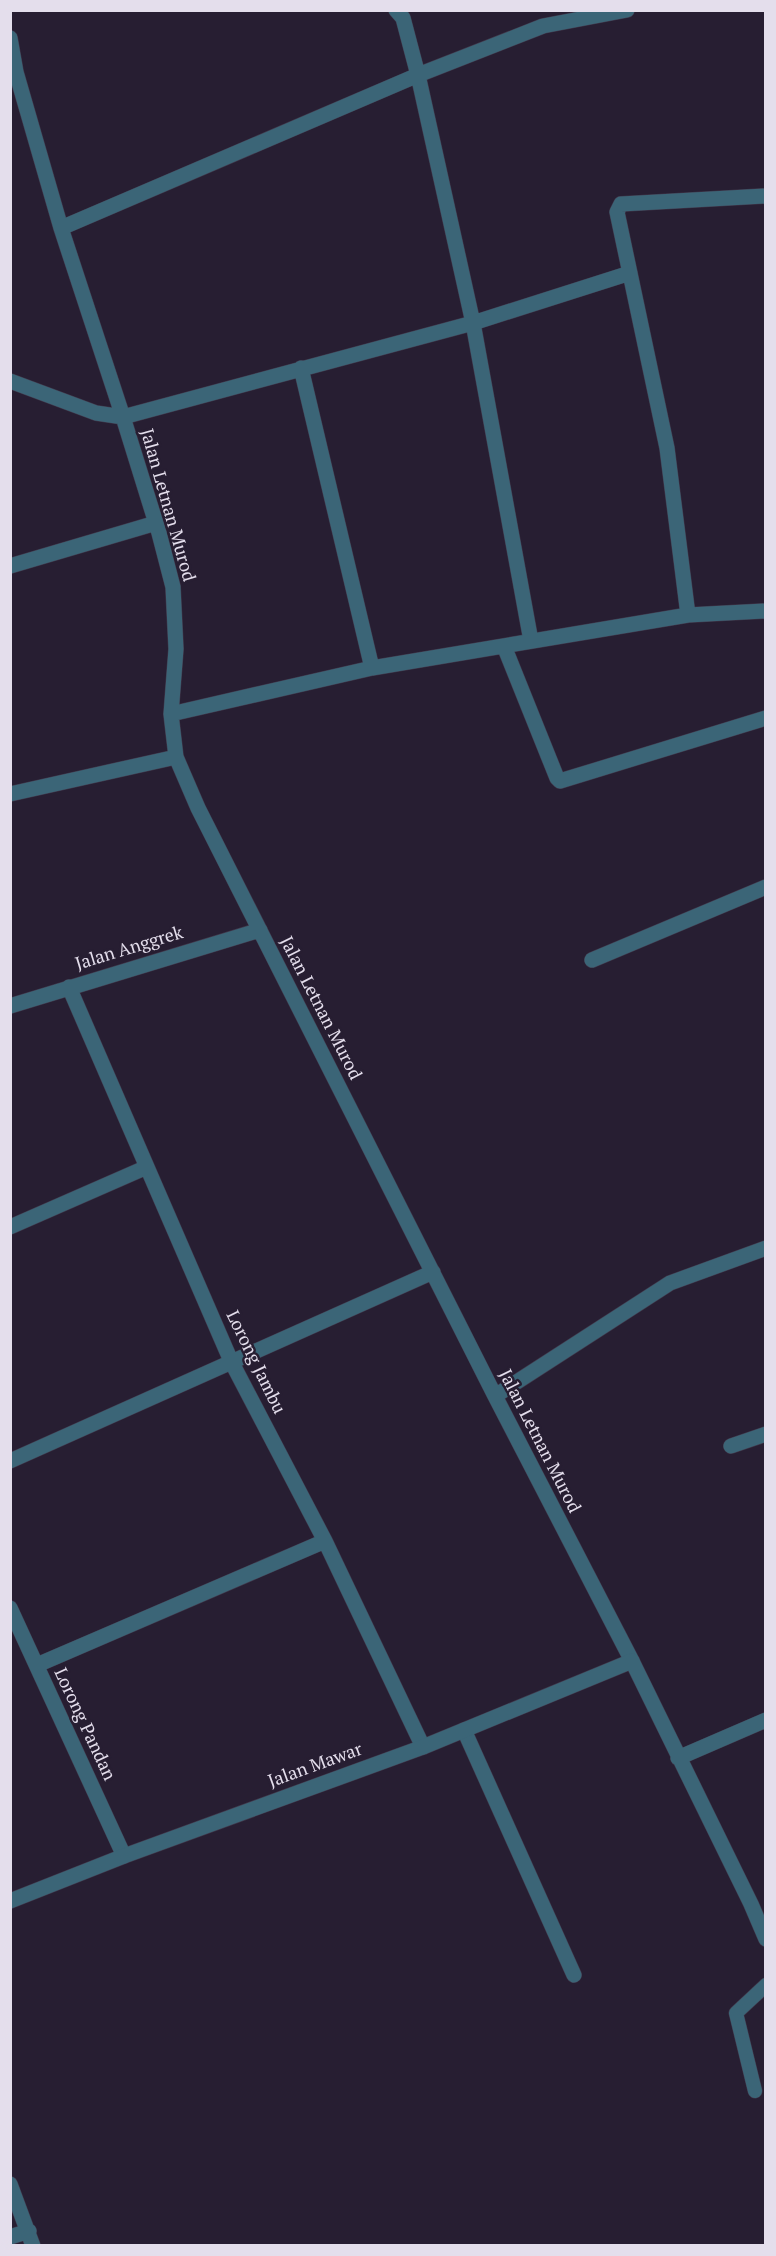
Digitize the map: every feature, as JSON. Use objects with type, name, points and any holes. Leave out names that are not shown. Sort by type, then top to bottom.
[{"type":"street","points":[[396,10],[403,18],[418,75],[473,323],[531,641]]},
{"type":"street","points":[[61,228],[418,75],[543,26],[627,10]]},
{"type":"street","name":"Jalan Letnan Murod","points":[[10,38],[16,72],[61,228],[123,417],[173,587],[176,649],[171,714],[176,757],[198,808],[632,1662],[765,1939]]},
{"type":"street","points":[[688,615],[667,448],[617,212],[621,204],[765,196]]},
{"type":"street","points":[[10,381],[96,413],[123,417],[473,323],[630,273]]},
{"type":"street","points":[[302,368],[372,668]]},
{"type":"street","points":[[10,566],[156,523]]},
{"type":"street","points":[[171,714],[372,668],[688,615],[765,611]]},
{"type":"street","points":[[504,646],[557,778],[560,780],[765,718]]},
{"type":"street","points":[[10,794],[176,757]]},
{"type":"street","points":[[592,960],[765,887]]},
{"type":"street","name":"Jalan Anggrek","points":[[10,1006],[260,930]]},
{"type":"street","name":"Lorong Jambu","points":[[69,987],[231,1361],[325,1541],[423,1747]]},
{"type":"street","points":[[10,1227],[147,1167]]},
{"type":"street","points":[[495,1396],[670,1283],[765,1248]]},
{"type":"street","points":[[10,1461],[433,1272]]},
{"type":"street","points":[[731,1446],[765,1434]]},
{"type":"street","points":[[37,1665],[325,1541]]},
{"type":"street","name":"Lorong Pandan","points":[[10,1608],[124,1856]]},
{"type":"street","name":"Jalan Mawar","points":[[10,1901],[124,1856],[423,1747],[632,1662]]},
{"type":"street","points":[[678,1758],[765,1720]]},
{"type":"street","points":[[464,1730],[574,1975]]},
{"type":"street","points":[[10,2184],[31,2238],[10,2237]]},
{"type":"lane","points":[[755,2091],[736,2013],[765,1985]]}]
